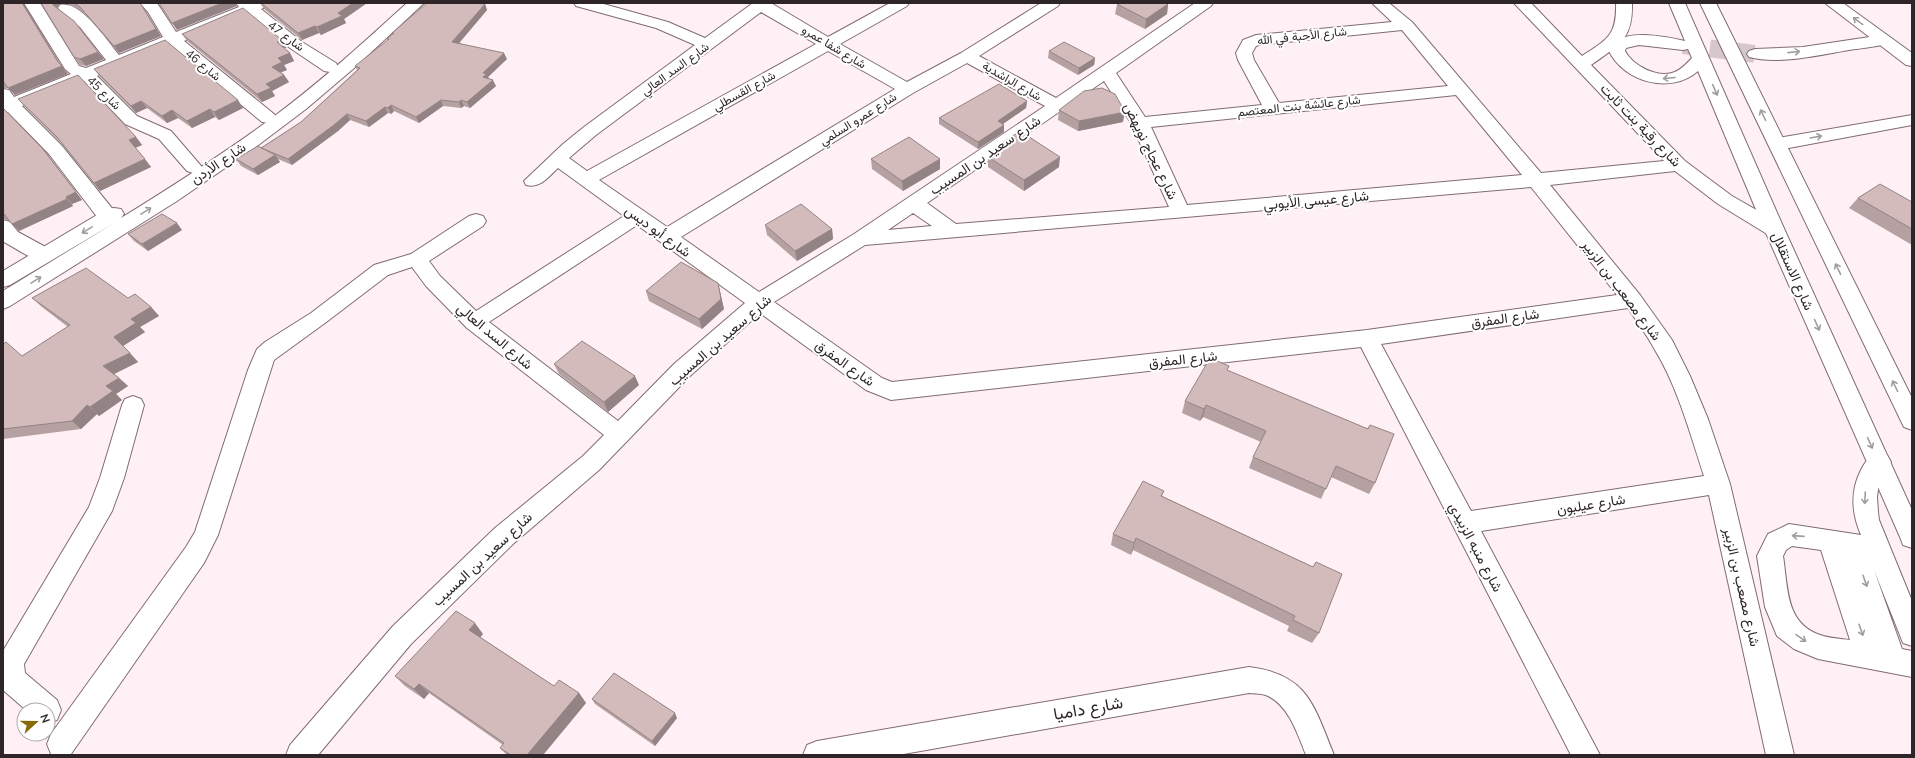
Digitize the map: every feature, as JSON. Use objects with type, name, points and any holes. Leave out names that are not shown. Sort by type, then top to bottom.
[{"type":"main road","name":"شارع 45","points":[[32,3],[73,69],[87,75],[131,120],[165,135],[193,167]]},
{"type":"main road","name":"شارع 46","points":[[148,3],[154,9],[173,40],[268,118]]},
{"type":"main road","name":"شارع الأردن","points":[[3,280],[193,167],[268,118],[311,85],[401,3]]},
{"type":"main road","name":"شارع الأردن","points":[[3,301],[225,160],[284,117],[389,28],[416,3]]},
{"type":"main road","points":[[582,3],[662,25],[708,45]]},
{"type":"main road","name":"شارع القسطلي","points":[[587,179],[901,3]]},
{"type":"main road","name":"شارع عمرو السلمي","points":[[666,237],[907,89],[967,56],[1052,3]]},
{"type":"main road","name":"شارع مصعب بن الزبير","points":[[1380,3],[1406,25],[1536,180],[1633,300],[1664,346],[1679,376],[1697,419],[1718,484],[1780,755]]},
{"type":"main road","name":"شارع رقية بنت ثابت","points":[[1522,3],[1679,165],[1722,198],[1774,229]]},
{"type":"main road","points":[[1581,64],[1612,41],[1621,32],[1624,22],[1624,3]]},
{"type":"main road","name":"شارع الاستقلال","points":[[1677,3],[1774,229],[1912,537]]},
{"type":"main road","points":[[1708,3],[1778,144],[1912,422]]},
{"type":"main road","points":[[1833,3],[1912,61]]},
{"type":"main road","name":"شارع السد العالي","points":[[533,182],[590,131],[762,4]]},
{"type":"main road","name":"شارع شفا عمرو","points":[[762,4],[827,44],[907,89]]},
{"type":"main road","points":[[5,102],[87,75],[173,40],[252,5]]},
{"type":"main road","name":"شارع 47","points":[[252,5],[296,45],[330,67]]},
{"type":"main road","name":"شارع سعيد بن المسيب","points":[[300,755],[402,635],[504,536],[591,462],[682,370],[759,302],[861,239],[1057,106],[1195,5]]},
{"type":"main road","points":[[66,8],[86,24],[116,63]]},
{"type":"main road","name":"شارع الأحبة في الله","points":[[1273,109],[1246,60],[1244,53],[1249,43],[1256,40],[1406,25]]},
{"type":"main road","points":[[1683,45],[1632,40],[1619,45],[1617,51],[1619,58],[1628,66],[1647,75],[1663,78],[1680,76],[1689,71],[1701,59]]},
{"type":"main road","points":[[1755,54],[1782,53],[1883,40]]},
{"type":"main road","name":"شارع الراشدية","points":[[967,56],[1057,106]]},
{"type":"main road","name":"شارع عجاج نويهض","points":[[1106,71],[1140,123],[1181,212]]},
{"type":"main road","name":"شارع عائشة بنت المعتصم","points":[[1140,123],[1459,90]]},
{"type":"main road","points":[[5,102],[30,122],[62,158],[108,217]]},
{"type":"main road","points":[[1778,144],[1912,120]]},
{"type":"main road","name":"شارع أبو ديس","points":[[557,159],[759,302]]},
{"type":"main road","name":"شارع عيسى الأيوبي","points":[[861,239],[1536,180],[1679,165]]},
{"type":"main road","points":[[1722,198],[1745,200],[1754,197],[1758,191]]},
{"type":"main road","points":[[913,203],[953,232]]},
{"type":"main road","points":[[474,322],[637,216]]},
{"type":"main road","points":[[61,750],[195,555],[206,535],[265,355],[318,318],[381,270],[393,265],[417,259],[476,221]]},
{"type":"main road","points":[[3,227],[11,237],[44,255]]},
{"type":"main road","name":"شارع السد العالي","points":[[417,259],[433,281],[474,322],[619,434]]},
{"type":"main road","name":"شارع المفرق","points":[[759,302],[874,384],[891,391],[1368,338],[1633,300]]},
{"type":"main road","name":"شارع منبه الزبيدي","points":[[1368,338],[1463,523],[1586,755]]},
{"type":"main road","points":[[37,702],[11,679],[11,662],[100,511],[112,478],[133,405]]},
{"type":"main road","points":[[1879,462],[1871,471],[1867,482],[1864,506],[1867,520],[1912,634]]},
{"type":"main road","name":"شارع عيلبون","points":[[1463,523],[1718,484]]},
{"type":"main road","points":[[1878,549],[1842,542],[1789,535],[1777,542],[1770,556],[1778,607],[1786,627],[1803,640],[1818,647],[1891,660]]},
{"type":"main road","points":[[1842,542],[1891,660]]},
{"type":"main road","name":"شارع داميا","points":[[817,755],[1249,680],[1272,683],[1286,693],[1302,710],[1320,755]]},
{"type":"main road","points":[[56,726],[61,750]]},
{"type":"building","points":[[3,3],[22,3],[58,62],[62,66],[8,88],[3,81]]},
{"type":"building","points":[[41,3],[53,3],[53,5],[74,21],[98,52],[80,59],[74,57]]},
{"type":"building","points":[[74,3],[140,3],[156,29],[114,46],[80,7]]},
{"type":"building","points":[[159,3],[222,3],[172,23]]},
{"type":"building","points":[[261,3],[353,3],[338,13],[342,16],[317,27],[315,26],[298,33]]},
{"type":"building","points":[[427,3],[485,4],[452,42],[504,53],[483,73],[487,74],[483,77],[493,80],[467,102],[461,100],[459,102],[441,100],[416,117],[391,105],[388,108],[385,107],[366,121],[347,114],[288,159],[261,148],[301,122],[360,68],[355,66],[389,39],[387,39],[394,33],[392,33]]},
{"type":"building","points":[[1117,4],[1168,4],[1146,19]]},
{"type":"building","points":[[243,8],[282,40],[277,42],[290,53],[278,58],[282,62],[272,67],[284,75],[266,84],[271,88],[257,94],[182,34]]},
{"type":"building","points":[[165,40],[238,100],[214,112],[210,109],[187,121],[172,110],[162,116],[141,101],[131,106],[94,69]]},
{"type":"building","points":[[1064,42],[1095,58],[1079,68],[1049,51]]},
{"type":"building","points":[[78,75],[136,137],[129,140],[145,159],[94,183],[57,137],[18,99]]},
{"type":"building","points":[[999,84],[1027,101],[998,121],[1004,125],[978,142],[939,118]]},
{"type":"building","points":[[1102,88],[1115,94],[1125,112],[1079,121],[1059,110],[1084,91]]},
{"type":"building","points":[[3,108],[42,148],[76,192],[66,197],[67,199],[12,224],[3,213]]},
{"type":"building","points":[[1020,131],[1060,157],[1024,180],[988,157],[997,151],[993,149]]},
{"type":"building","points":[[909,137],[940,159],[902,181],[871,159]]},
{"type":"building","points":[[258,146],[275,155],[253,169],[236,159]]},
{"type":"building","points":[[1880,184],[1912,202],[1912,229],[1858,198]]},
{"type":"building","points":[[801,204],[832,229],[795,251],[765,225]]},
{"type":"building","points":[[162,214],[177,223],[142,244],[128,234]]},
{"type":"building","points":[[681,262],[718,283],[721,299],[699,319],[646,291]]},
{"type":"building","points":[[86,268],[128,298],[135,294],[151,307],[131,319],[136,323],[114,337],[130,353],[103,366],[119,378],[106,386],[113,391],[90,407],[87,405],[72,421],[3,429],[3,344],[6,342],[22,356],[70,325],[32,298]]},
{"type":"building","points":[[582,341],[635,376],[604,402],[554,364]]},
{"type":"building","points":[[1210,358],[1229,366],[1227,370],[1368,429],[1370,425],[1394,434],[1375,483],[1336,466],[1326,489],[1253,457],[1266,431],[1206,405],[1204,409],[1185,401]]},
{"type":"building","points":[[1143,481],[1164,491],[1161,496],[1313,567],[1316,562],[1342,574],[1319,633],[1293,620],[1295,616],[1136,538],[1134,543],[1113,534]]},
{"type":"building","points":[[456,611],[475,623],[469,630],[554,686],[559,680],[579,693],[527,755],[511,755],[500,748],[504,743],[419,684],[414,689],[395,676]]},
{"type":"building","points":[[614,673],[675,713],[652,741],[592,699]]},
{"type":"tunnel","points":[[1683,45],[1755,54]]}]
